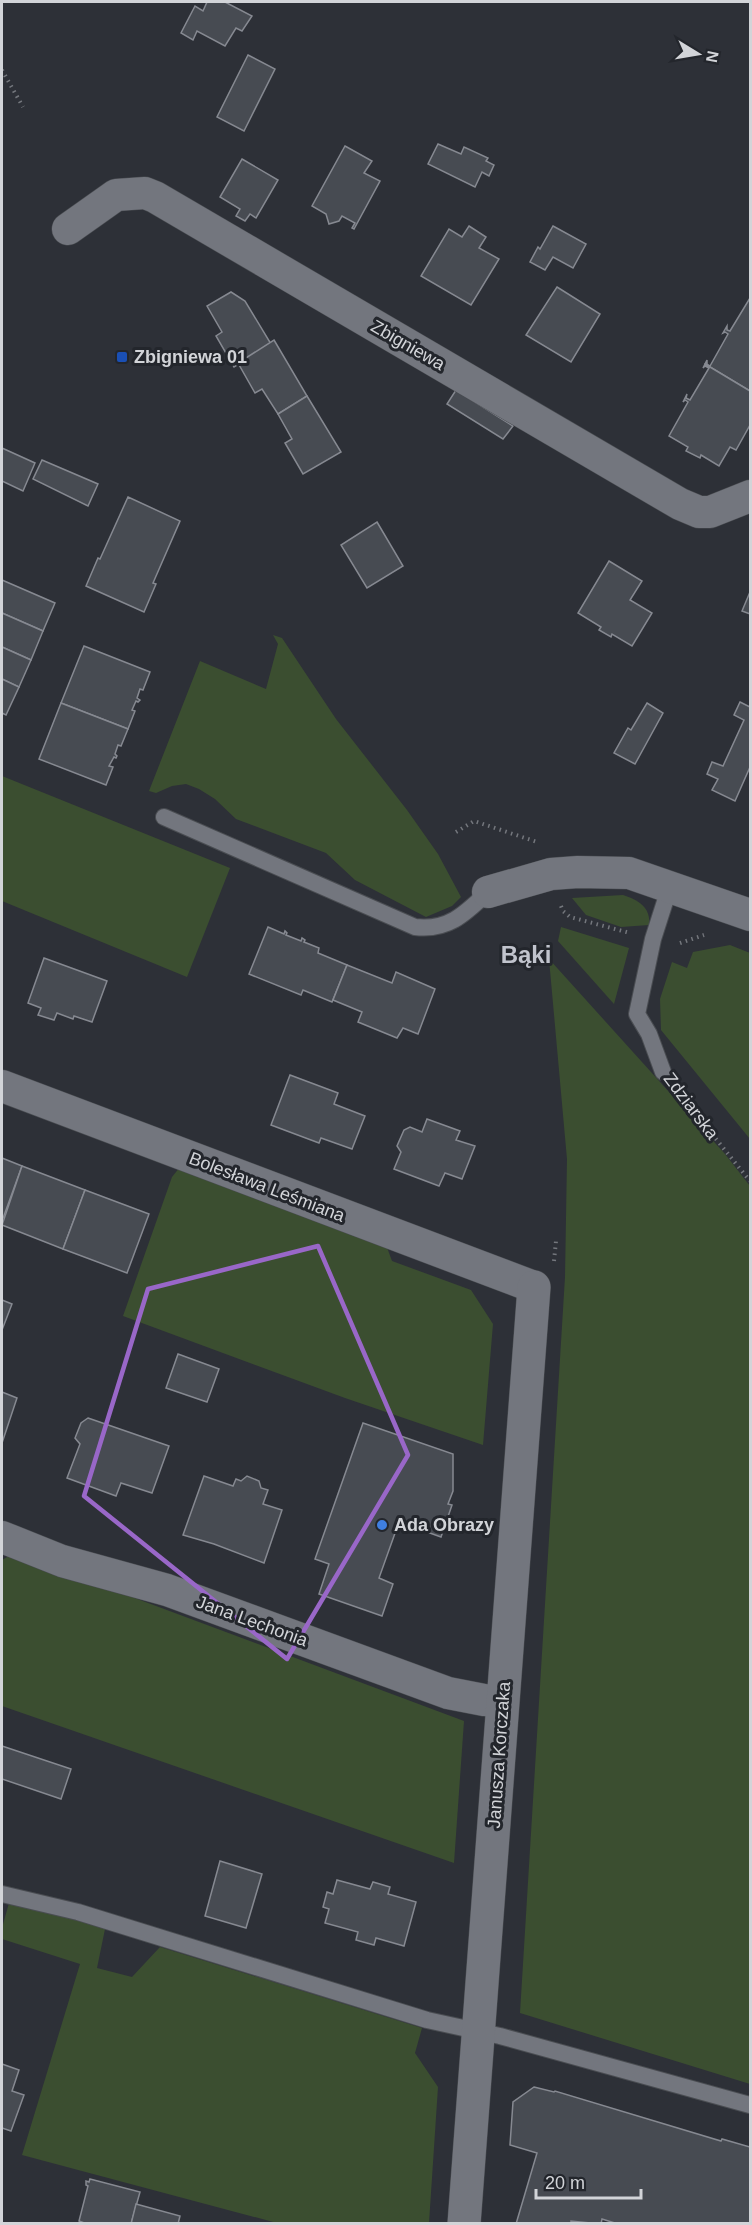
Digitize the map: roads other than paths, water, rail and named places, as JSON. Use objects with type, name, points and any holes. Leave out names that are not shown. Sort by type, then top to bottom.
[{"type":"street","name":"Zbigniewa","points":[[68,229],[116,195],[136,193],[155,197],[680,504],[699,512],[711,512],[750,496]]},
{"type":"street","points":[[488,891],[551,874],[629,873],[750,915]]},
{"type":"street","name":"Bolesława Leśmiana","points":[[2,1086],[534,1287]]},
{"type":"street","name":"Janusza Korczaka","points":[[464,2223],[534,1287]]},
{"type":"street","name":"Jana Lechonia","points":[[2,1537],[62,1561],[167,1590],[448,1693],[502,1701]]},
{"type":"lane","points":[[164,818],[415,927],[431,929],[447,924],[472,907],[488,891]]},
{"type":"lane","name":"Zdziarska","points":[[663,1072],[649,1034],[637,1014],[653,939],[670,886]]},
{"type":"lane","points":[[2,1894],[78,1912],[428,2020],[478,2031],[750,2105]]},
{"type":"place","name":"Zbigniewa 01","points":[[122,357]]},
{"type":"place","name":"Ada Obrazy","points":[[382,1525]]},
{"type":"district","name":"Bąki","points":[[526,955]]}]
